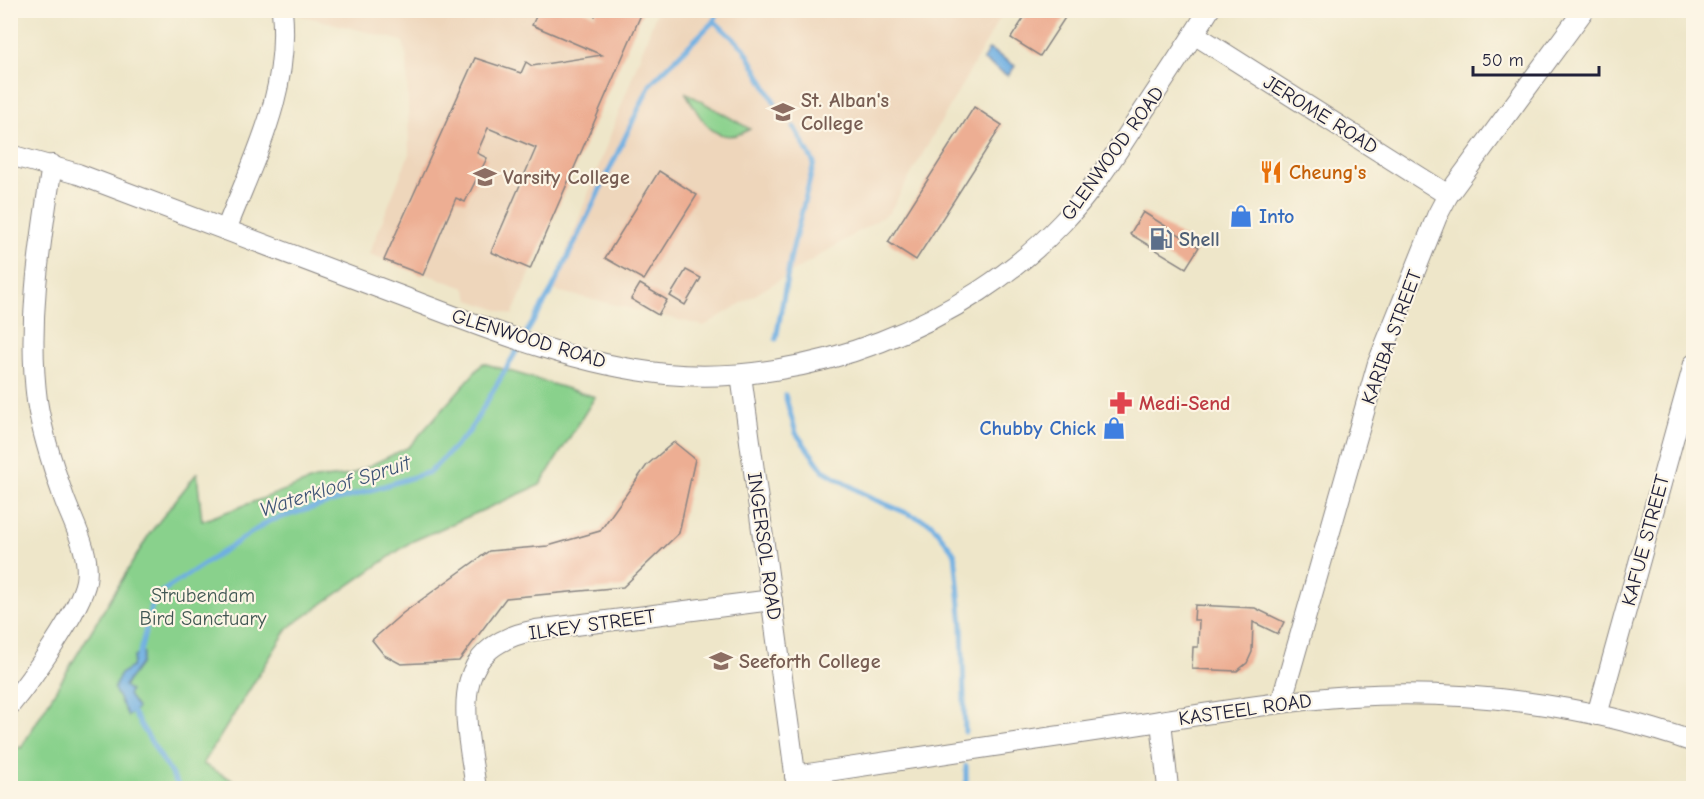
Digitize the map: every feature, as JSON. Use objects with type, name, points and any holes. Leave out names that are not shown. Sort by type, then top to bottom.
[{"type":"street","points":[[226,230],[277,98],[284,57],[282,10]]},
{"type":"street","name":"GLENWOOD ROAD","points":[[10,155],[52,165],[542,347],[624,367],[665,374],[741,375],[836,355],[883,340],[952,308],[1003,275],[1040,245],[1079,203],[1117,152],[1209,10]]},
{"type":"street","name":"KARIBA STREET","points":[[1281,703],[1385,341],[1448,195],[1584,10]]},
{"type":"street","name":"JEROME ROAD","points":[[1194,34],[1448,195]]},
{"type":"street","points":[[10,705],[27,685],[75,606],[85,587],[87,575],[82,546],[51,458],[37,394],[32,326],[52,165]]},
{"type":"street","name":"KAFUE STREET","points":[[1597,716],[1694,364]]},
{"type":"street","name":"INGERSOL ROAD","points":[[741,375],[796,782]]},
{"type":"street","name":"ILKEY STREET","points":[[476,789],[467,684],[484,655],[498,642],[513,635],[536,630],[772,600]]},
{"type":"street","name":"KASTEEL ROAD","points":[[796,782],[1161,721],[1281,703],[1352,696],[1426,695],[1521,702],[1597,716],[1694,742]]},
{"type":"street","points":[[1161,721],[1168,789]]},
{"type":"shaded area","name":"Varsity College","points":[[299,10],[643,11],[512,315],[470,300],[465,288],[369,254],[409,154],[407,59],[403,41],[299,15]]},
{"type":"shaded area","name":"St. Alban's College","points":[[657,11],[1004,11],[889,213],[704,326],[552,290]]},
{"type":"green space","points":[[685,92],[750,129],[738,135],[727,136],[718,133],[703,121]]},
{"type":"green space","name":"Strubendam Bird Sanctuary","points":[[483,363],[595,397],[540,485],[411,542],[288,628],[203,764],[247,788],[11,788],[10,744],[21,748],[150,533],[197,473],[202,521],[315,479],[350,475],[409,447]]},
{"type":"water","points":[[989,49],[1015,66],[1008,76],[983,60]]},
{"type":"water","points":[[143,653],[141,663],[124,686],[130,691],[128,695],[137,708],[128,716],[114,689],[120,674],[132,667],[134,657]]},
{"type":"building","points":[[539,10],[582,10],[595,16],[597,10],[643,10],[530,269],[491,252],[536,148],[488,128],[477,153],[487,158],[465,202],[456,198],[423,275],[384,260],[475,58],[521,73],[526,62],[532,66],[602,55],[532,25]]},
{"type":"building","points":[[1029,10],[1070,10],[1040,56],[1011,38]]},
{"type":"building","points":[[974,107],[1002,125],[916,260],[888,242]]},
{"type":"building","points":[[659,171],[697,195],[644,280],[605,258]]},
{"type":"building","points":[[1143,212],[1199,247],[1186,268],[1130,234]]},
{"type":"building","points":[[686,270],[701,278],[685,305],[670,296]]},
{"type":"building","points":[[640,284],[667,300],[658,315],[631,299]]},
{"type":"building","points":[[674,442],[695,459],[679,533],[623,587],[506,598],[459,661],[401,664],[384,655],[372,640],[403,613],[489,551],[548,546],[600,531],[647,465]]},
{"type":"building","points":[[1195,605],[1255,608],[1284,622],[1278,634],[1253,622],[1252,652],[1247,663],[1237,671],[1192,669],[1193,647],[1198,647],[1199,620],[1194,620]]},
{"type":"waterway","name":"Waterkloof Spruit","points":[[524,337],[552,290],[651,83],[714,21],[719,10]]},
{"type":"waterway","points":[[714,21],[744,48],[775,103]]},
{"type":"waterway","points":[[776,339],[791,255],[814,163],[794,127]]},
{"type":"waterway","name":"Waterkloof Spruit","points":[[138,660],[154,597],[269,521],[430,472],[469,432],[520,345]]},
{"type":"waterway","points":[[785,395],[796,433],[823,470],[871,498],[931,523],[955,554],[962,626],[965,732]]},
{"type":"waterway","name":"Waterkloof Spruit","points":[[129,706],[180,788]]},
{"type":"waterway","points":[[966,766],[966,788]]},
{"type":"place","name":"St. Alban's College","points":[[783,112]]},
{"type":"place","name":"Cheung's","points":[[1271,172]]},
{"type":"place","name":"Varsity College","points":[[485,177]]},
{"type":"place","name":"Into","points":[[1241,216]]},
{"type":"place","name":"Shell","points":[[1161,239]]},
{"type":"place","name":"Medi-Send","points":[[1121,403]]},
{"type":"place","name":"Chubby Chick","points":[[1114,428]]},
{"type":"place","name":"Seeforth College","points":[[721,661]]}]
